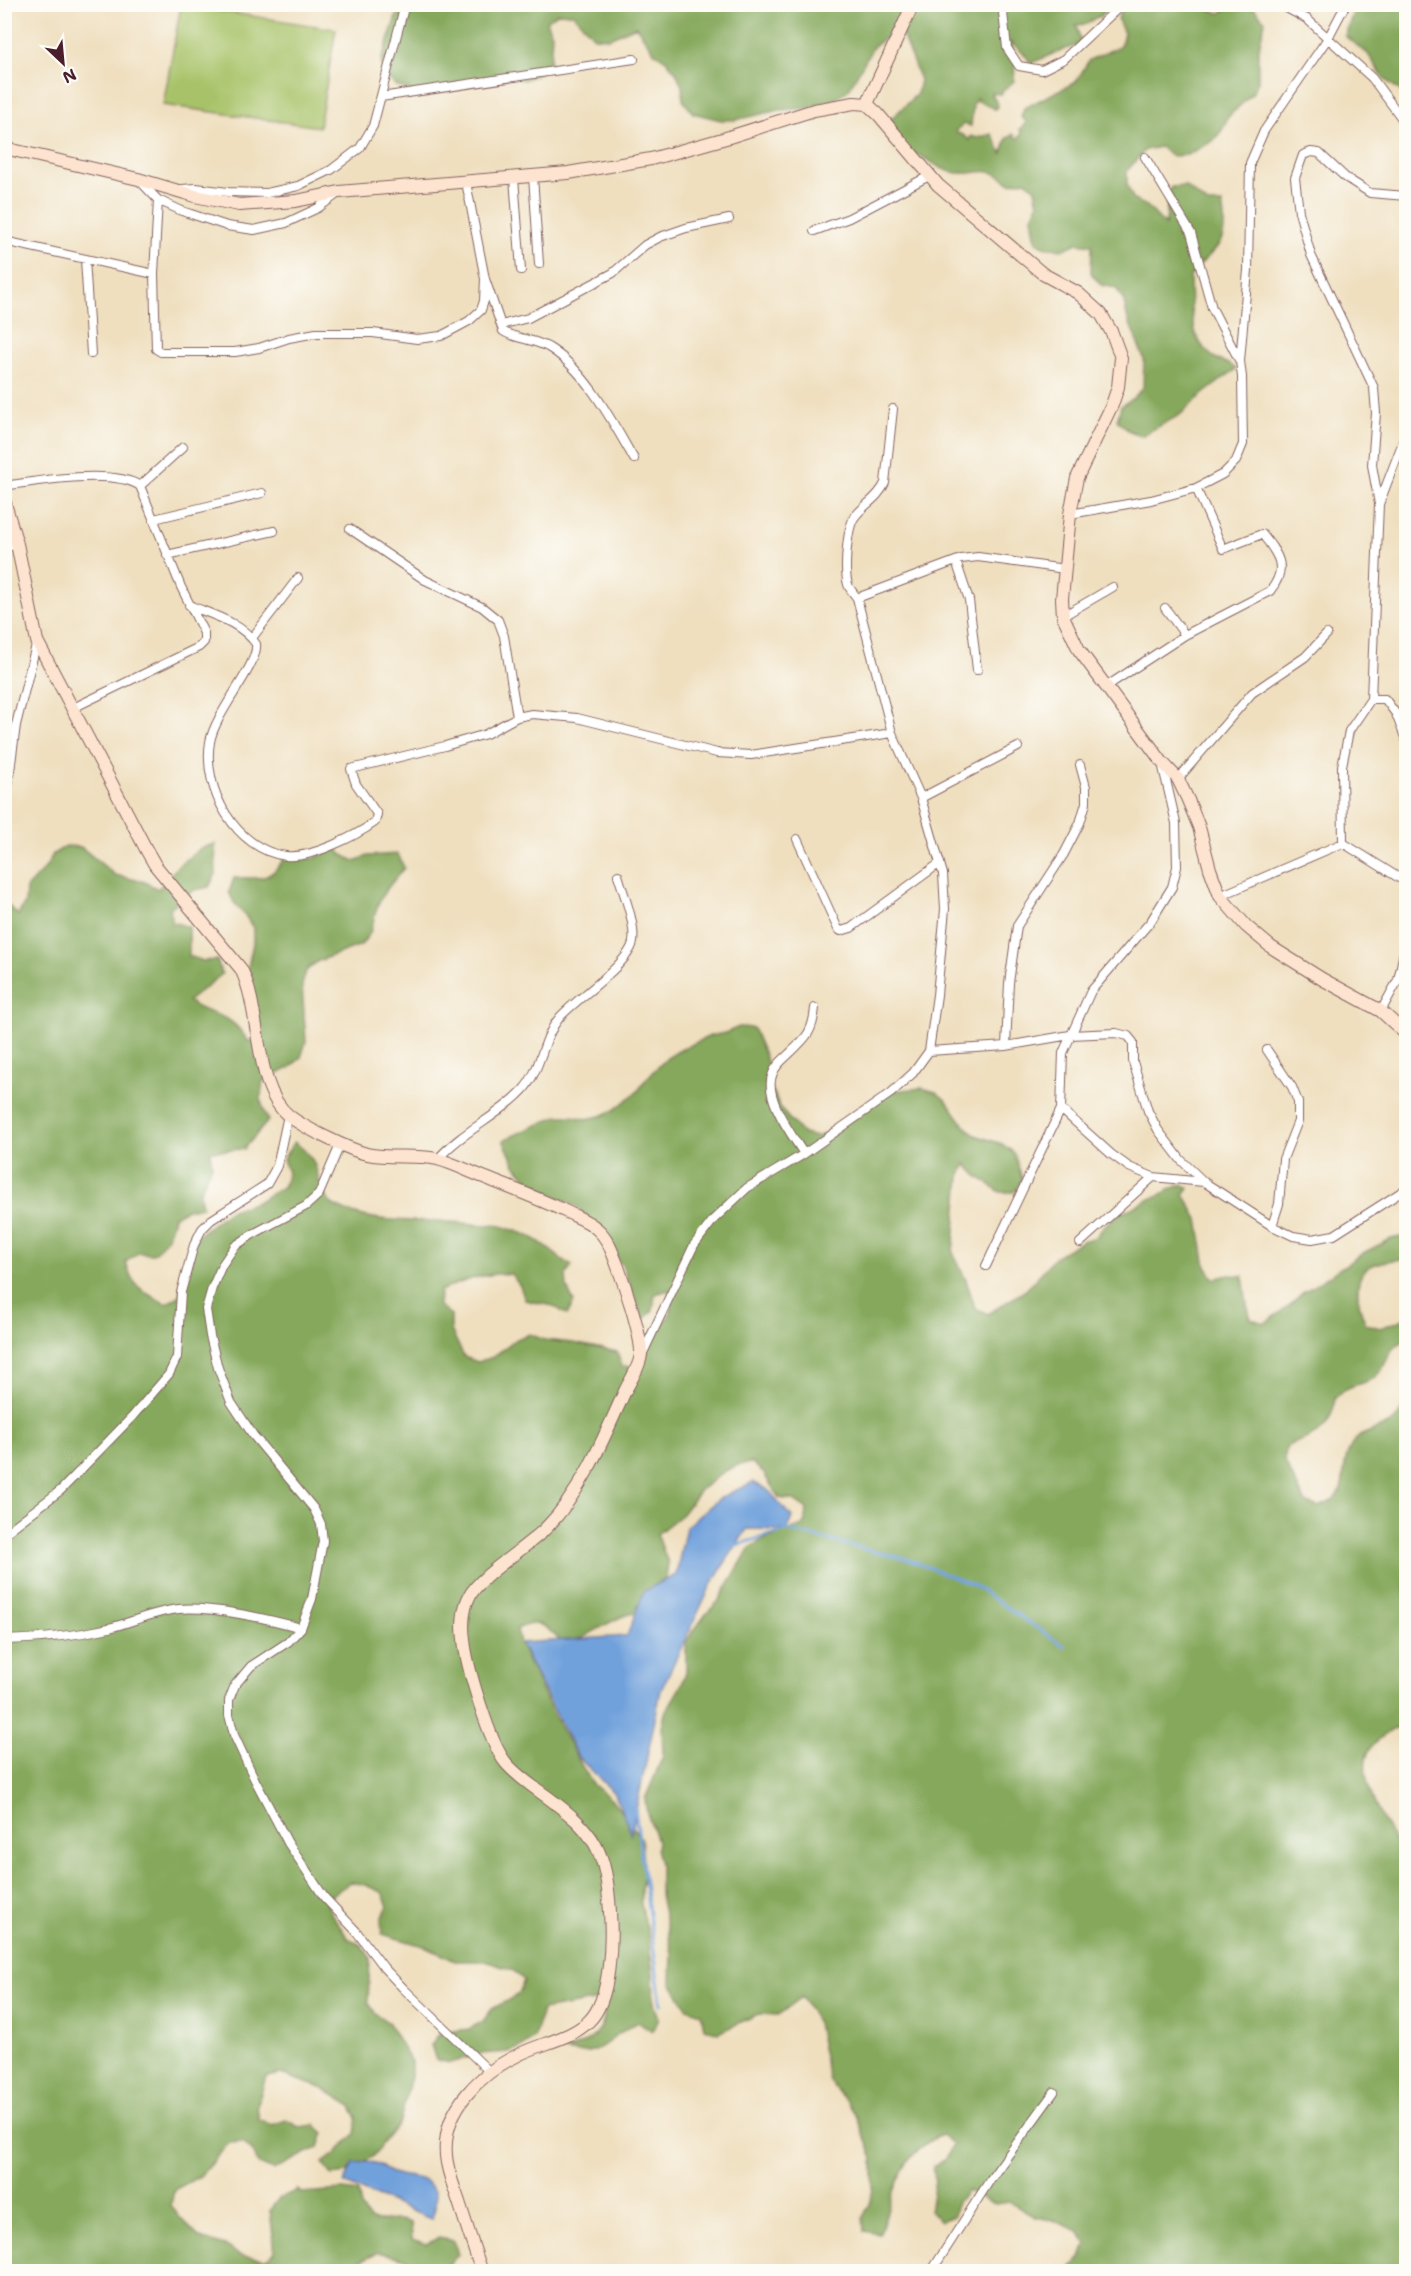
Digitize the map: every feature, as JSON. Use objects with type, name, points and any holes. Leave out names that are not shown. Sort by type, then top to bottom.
[{"type":"street","points":[[176,190],[196,188],[267,193],[298,186],[331,170],[360,148],[373,126],[405,4]]},
{"type":"street","points":[[867,104],[913,4]]},
{"type":"street","points":[[1002,4],[1007,48],[1019,66],[1042,70],[1064,59],[1125,4]]},
{"type":"street","points":[[1279,4],[1307,19],[1372,78],[1407,124]]},
{"type":"street","points":[[1070,514],[1151,500],[1196,488],[1223,474],[1236,461],[1243,444],[1240,361],[1248,270],[1250,163],[1264,131],[1328,38],[1346,4]]},
{"type":"street","points":[[381,97],[634,59]]},
{"type":"street","points":[[4,148],[138,179],[239,206],[296,201],[339,192],[568,173],[651,159],[814,110],[854,103],[867,104],[878,114],[928,176],[1043,274],[1078,293],[1101,314],[1112,333],[1121,358],[1118,387],[1109,413],[1077,478],[1070,514],[1062,599],[1063,616],[1079,650],[1162,762],[1178,780],[1199,827],[1220,896],[1246,926],[1271,947],[1322,979],[1381,1011],[1407,1034]]},
{"type":"street","points":[[1343,843],[1342,766],[1349,731],[1371,699],[1379,504],[1372,465],[1376,413],[1374,388],[1311,255],[1299,212],[1295,178],[1303,155],[1311,152],[1319,153],[1345,177],[1370,193],[1407,196]]},
{"type":"street","points":[[1145,157],[1191,233],[1212,308],[1240,361]]},
{"type":"street","points":[[533,176],[539,264]]},
{"type":"street","points":[[814,231],[849,218],[928,176]]},
{"type":"street","points":[[514,178],[521,270]]},
{"type":"street","points":[[138,179],[158,200],[182,211],[227,226],[254,230],[286,223],[318,208],[339,192]]},
{"type":"street","points":[[466,182],[485,279],[503,331],[530,339],[551,349],[572,369],[593,391],[634,459]]},
{"type":"street","points":[[158,200],[153,274],[156,349],[160,352],[234,352],[316,333],[373,333],[417,339],[441,336],[469,321],[481,310],[484,301],[485,279]]},
{"type":"street","points":[[501,325],[528,318],[613,273],[645,245],[660,237],[686,228],[729,219]]},
{"type":"street","points":[[4,241],[153,274]]},
{"type":"street","points":[[85,260],[91,354]]},
{"type":"street","points":[[482,2271],[449,2172],[445,2152],[452,2115],[461,2100],[490,2072],[516,2055],[574,2032],[591,2020],[600,2005],[608,1977],[610,1915],[604,1863],[593,1839],[575,1818],[521,1777],[505,1762],[498,1750],[489,1729],[467,1658],[463,1636],[464,1616],[469,1597],[479,1583],[547,1527],[569,1501],[601,1443],[694,1245],[714,1219],[747,1188],[804,1154],[891,1093],[913,1073],[929,1051],[945,909],[943,874],[921,798],[892,733],[857,598],[849,587],[847,578],[849,534],[856,516],[881,493],[885,483],[893,409]]},
{"type":"street","points":[[1379,504],[1407,434]]},
{"type":"street","points":[[140,486],[183,447]]},
{"type":"street","points":[[4,486],[54,478],[128,480],[140,486],[167,555],[204,633],[204,642],[199,647],[71,709]]},
{"type":"street","points":[[1107,686],[1185,635],[1270,591],[1278,582],[1279,555],[1262,534],[1223,549],[1196,488]]},
{"type":"street","points":[[154,519],[262,494]]},
{"type":"street","points":[[4,500],[17,544],[37,641],[155,865],[241,969],[249,985],[267,1086],[288,1115],[340,1145],[369,1154],[438,1159],[553,1205],[588,1222],[599,1230],[607,1241],[619,1269],[642,1355]]},
{"type":"street","points":[[350,529],[425,580],[482,607],[498,620],[504,636],[517,717]]},
{"type":"street","points":[[167,555],[274,531]]},
{"type":"street","points":[[4,548],[17,544]]},
{"type":"street","points":[[857,598],[956,561],[978,557],[1065,568]]},
{"type":"street","points":[[956,561],[969,600],[976,670]]},
{"type":"street","points":[[252,638],[298,578]]},
{"type":"street","points":[[1063,616],[1113,587]]},
{"type":"street","points":[[189,605],[234,624],[252,638],[257,649],[254,660],[223,708],[210,741],[209,774],[220,804],[237,829],[249,841],[286,856],[304,855],[338,842],[375,822],[376,814],[356,784],[351,769],[486,734],[517,717],[532,714],[577,718],[717,753],[751,755],[892,733]]},
{"type":"street","points":[[1165,608],[1185,635]]},
{"type":"street","points":[[1178,780],[1252,693],[1305,657],[1327,634]]},
{"type":"street","points":[[4,817],[16,725],[37,641]]},
{"type":"street","points":[[1371,699],[1385,699],[1396,714],[1407,740]]},
{"type":"street","points":[[921,798],[1018,747]]},
{"type":"street","points":[[986,1266],[1061,1109],[1063,1053],[1091,992],[1151,921],[1172,887],[1178,867],[1176,823],[1162,762]]},
{"type":"street","points":[[1006,1046],[1009,983],[1017,926],[1064,854],[1080,823],[1086,803],[1086,787],[1080,765]]},
{"type":"street","points":[[797,839],[838,929],[841,931],[851,928],[940,863]]},
{"type":"street","points":[[1343,843],[1405,880],[1404,952],[1398,980],[1381,1011]]},
{"type":"street","points":[[1220,896],[1343,843]]},
{"type":"street","points":[[438,1159],[448,1148],[495,1115],[524,1089],[536,1068],[550,1032],[560,1017],[628,952],[633,942],[631,923],[618,875]]},
{"type":"street","points":[[804,1154],[786,1127],[774,1100],[770,1084],[772,1073],[780,1062],[812,1030],[815,1008]]},
{"type":"street","points":[[929,1051],[1006,1046],[1070,1035],[1116,1033],[1131,1038],[1133,1062],[1148,1111],[1158,1130],[1181,1160],[1204,1182],[1272,1226],[1293,1236],[1312,1239],[1334,1235],[1407,1189]]},
{"type":"street","points":[[1267,1050],[1292,1087],[1298,1102],[1298,1121],[1283,1159],[1279,1204],[1272,1226]]},
{"type":"street","points":[[1061,1109],[1129,1167],[1152,1177],[1204,1182]]},
{"type":"street","points":[[4,1534],[61,1490],[132,1417],[169,1374],[177,1357],[181,1292],[194,1245],[202,1229],[212,1220],[267,1184],[277,1166],[288,1115]]},
{"type":"street","points":[[340,1145],[319,1194],[306,1206],[235,1246],[222,1265],[206,1309],[215,1357],[231,1402],[253,1435],[314,1509],[321,1524],[323,1542],[312,1599],[301,1628],[288,1642],[251,1666],[235,1685],[229,1700],[229,1715],[234,1735],[255,1780],[288,1843],[324,1898],[356,1931],[384,1968],[404,1989],[490,2072]]},
{"type":"street","points":[[1080,1243],[1152,1177]]},
{"type":"street","points":[[4,1640],[83,1633],[182,1609],[231,1613],[301,1628]]},
{"type":"street","points":[[931,2271],[990,2180],[1054,2092]]},
{"type":"green space","points":[[1194,4],[1220,13],[1236,5],[1251,5],[1265,21],[1258,52],[1258,81],[1252,94],[1228,117],[1222,130],[1213,141],[1187,155],[1171,156],[1160,147],[1145,150],[1127,171],[1127,185],[1134,200],[1147,206],[1165,225],[1167,198],[1171,187],[1185,186],[1208,204],[1222,204],[1224,230],[1222,239],[1190,277],[1191,309],[1195,330],[1204,349],[1215,358],[1236,369],[1180,415],[1141,436],[1128,430],[1117,420],[1121,406],[1143,388],[1144,359],[1127,316],[1124,301],[1116,288],[1101,285],[1091,273],[1092,245],[1077,243],[1064,249],[1049,248],[1036,242],[1032,217],[1038,204],[1035,189],[1025,180],[1010,183],[1001,176],[988,171],[961,173],[948,171],[888,140],[886,124],[917,94],[920,80],[899,27],[873,47],[849,89],[837,98],[809,108],[779,110],[735,120],[721,120],[693,113],[683,100],[682,86],[676,72],[666,60],[654,52],[636,26],[609,38],[594,37],[573,14],[558,13],[546,21],[552,34],[550,64],[538,74],[524,80],[509,77],[425,95],[396,86],[386,76],[381,62],[400,5],[1109,5],[1101,16],[1087,24],[1076,25],[1082,45],[1062,50],[1030,63],[1011,42],[1015,63],[1014,81],[1000,94],[991,93],[998,105],[995,109],[978,101],[977,98],[973,104],[971,126],[964,124],[956,130],[969,140],[971,136],[977,138],[992,134],[1002,153],[1007,138],[1013,134],[1018,139],[1022,134],[1020,129],[1027,122],[1021,117],[1024,108],[1076,82],[1089,60],[1118,47],[1124,33],[1118,20],[1120,10],[1131,5]]},
{"type":"green space","points":[[1356,4],[1406,5],[1406,95],[1384,79],[1368,54],[1345,36]]},
{"type":"green space","points":[[181,5],[336,29],[319,127],[163,105]]},
{"type":"green space","points":[[215,844],[216,874],[209,887],[194,890],[170,908],[172,922],[189,927],[189,956],[203,961],[217,960],[222,974],[188,1001],[233,1023],[247,1040],[261,1043],[247,972],[253,943],[253,928],[235,905],[229,892],[234,878],[264,877],[271,874],[287,857],[301,855],[313,859],[337,847],[341,854],[354,861],[368,856],[398,854],[404,868],[378,904],[370,933],[361,945],[318,961],[306,971],[302,985],[306,1042],[301,1057],[290,1068],[263,1081],[261,1100],[267,1122],[244,1149],[210,1151],[212,1165],[200,1191],[202,1207],[187,1209],[174,1216],[167,1237],[153,1254],[138,1253],[126,1262],[135,1284],[166,1304],[179,1296],[194,1238],[229,1211],[257,1202],[283,1187],[288,1173],[283,1159],[294,1142],[313,1161],[323,1192],[335,1206],[352,1213],[388,1220],[442,1221],[501,1226],[536,1240],[572,1266],[566,1275],[567,1288],[574,1302],[567,1315],[554,1306],[525,1300],[520,1286],[511,1274],[492,1274],[474,1278],[440,1291],[439,1306],[451,1315],[451,1330],[464,1357],[478,1362],[493,1357],[516,1339],[530,1334],[544,1340],[617,1352],[622,1366],[637,1367],[647,1343],[668,1318],[671,1308],[669,1290],[655,1294],[653,1310],[643,1320],[622,1265],[578,1207],[538,1187],[526,1178],[516,1166],[503,1140],[558,1116],[586,1119],[614,1110],[638,1091],[646,1079],[667,1058],[710,1036],[739,1027],[753,1028],[770,1069],[770,1086],[783,1112],[803,1134],[817,1137],[830,1131],[880,1097],[893,1091],[922,1088],[936,1092],[947,1101],[964,1125],[975,1135],[1002,1144],[1014,1153],[1023,1181],[1014,1192],[1000,1192],[976,1175],[966,1164],[960,1176],[953,1253],[966,1280],[975,1308],[988,1314],[1026,1290],[1056,1256],[1082,1241],[1096,1237],[1117,1215],[1182,1184],[1189,1188],[1184,1194],[1198,1219],[1206,1267],[1214,1279],[1228,1275],[1243,1276],[1251,1319],[1265,1323],[1301,1294],[1365,1252],[1391,1239],[1406,1236],[1406,1259],[1369,1267],[1361,1276],[1358,1289],[1361,1312],[1366,1324],[1380,1328],[1406,1318],[1406,1341],[1391,1351],[1381,1370],[1373,1378],[1350,1387],[1337,1396],[1326,1425],[1314,1435],[1287,1446],[1284,1460],[1305,1502],[1319,1507],[1330,1502],[1341,1489],[1351,1446],[1361,1436],[1390,1424],[1395,1419],[1402,1409],[1406,1381],[1406,1720],[1382,1737],[1370,1749],[1366,1760],[1366,1774],[1375,1805],[1406,1856],[1406,2271],[1069,2271],[1081,2258],[1086,2244],[1079,2231],[1052,2220],[1036,2217],[1009,2202],[995,2204],[967,2191],[957,2202],[954,2216],[940,2221],[930,2211],[935,2180],[933,2166],[946,2158],[953,2145],[942,2135],[918,2150],[902,2171],[879,2234],[864,2231],[863,2217],[870,2204],[873,2189],[873,2159],[856,2115],[829,2082],[817,2023],[802,1997],[778,2015],[758,2014],[718,2033],[704,2028],[701,2013],[687,2008],[671,1983],[672,1953],[660,1895],[657,1841],[647,1813],[645,1799],[663,1756],[662,1727],[665,1713],[681,1686],[686,1672],[686,1641],[718,1602],[749,1549],[762,1540],[804,1525],[807,1509],[794,1500],[779,1498],[763,1472],[752,1463],[738,1465],[725,1471],[701,1489],[682,1514],[657,1534],[668,1563],[666,1579],[653,1586],[637,1612],[618,1618],[565,1646],[544,1626],[532,1624],[517,1629],[520,1644],[577,1758],[592,1783],[614,1802],[641,1838],[644,1875],[641,1904],[648,1933],[654,2004],[659,2018],[652,2031],[639,2022],[598,2049],[578,2053],[564,2051],[584,2043],[601,2028],[604,2013],[599,2000],[542,2010],[534,2038],[522,2047],[508,2052],[479,2054],[450,2063],[436,2060],[431,2045],[440,2033],[469,2029],[483,2021],[492,2009],[519,1994],[524,1980],[514,1971],[485,1961],[455,1961],[427,1947],[382,1934],[381,1919],[388,1906],[382,1892],[351,1882],[326,1899],[331,1913],[348,1938],[361,1945],[370,1957],[368,2002],[376,2014],[389,2023],[411,2062],[411,2076],[400,2122],[372,2157],[347,2173],[332,2175],[323,2163],[355,2134],[357,2118],[350,2105],[324,2089],[281,2074],[266,2077],[257,2106],[259,2120],[272,2125],[286,2120],[299,2127],[315,2125],[324,2133],[319,2147],[273,2170],[259,2165],[253,2152],[243,2142],[229,2143],[200,2176],[174,2190],[171,2205],[179,2217],[200,2238],[228,2247],[240,2256],[266,2259],[275,2252],[270,2210],[279,2198],[298,2190],[301,2193],[343,2190],[358,2192],[361,2207],[369,2220],[400,2220],[411,2223],[412,2239],[426,2244],[439,2238],[454,2241],[458,2255],[448,2265],[448,2271],[419,2271],[406,2259],[378,2252],[340,2271],[5,2271],[4,901],[18,915],[25,903],[26,888],[46,867],[53,854],[66,846],[81,847],[115,875],[145,882],[158,889],[177,867],[201,848]]},
{"type":"water","points":[[753,1482],[768,1490],[792,1517],[787,1530],[747,1529],[713,1581],[661,1690],[631,1834],[615,1794],[578,1757],[520,1643],[627,1636],[644,1591],[676,1575],[686,1527],[720,1498]]},
{"type":"water","points":[[354,2163],[377,2164],[395,2174],[428,2183],[435,2196],[431,2219],[344,2183]]},
{"type":"waterway","points":[[733,1546],[787,1530],[910,1560],[973,1585],[1064,1646]]},
{"type":"waterway","points":[[635,1809],[661,2004]]}]
